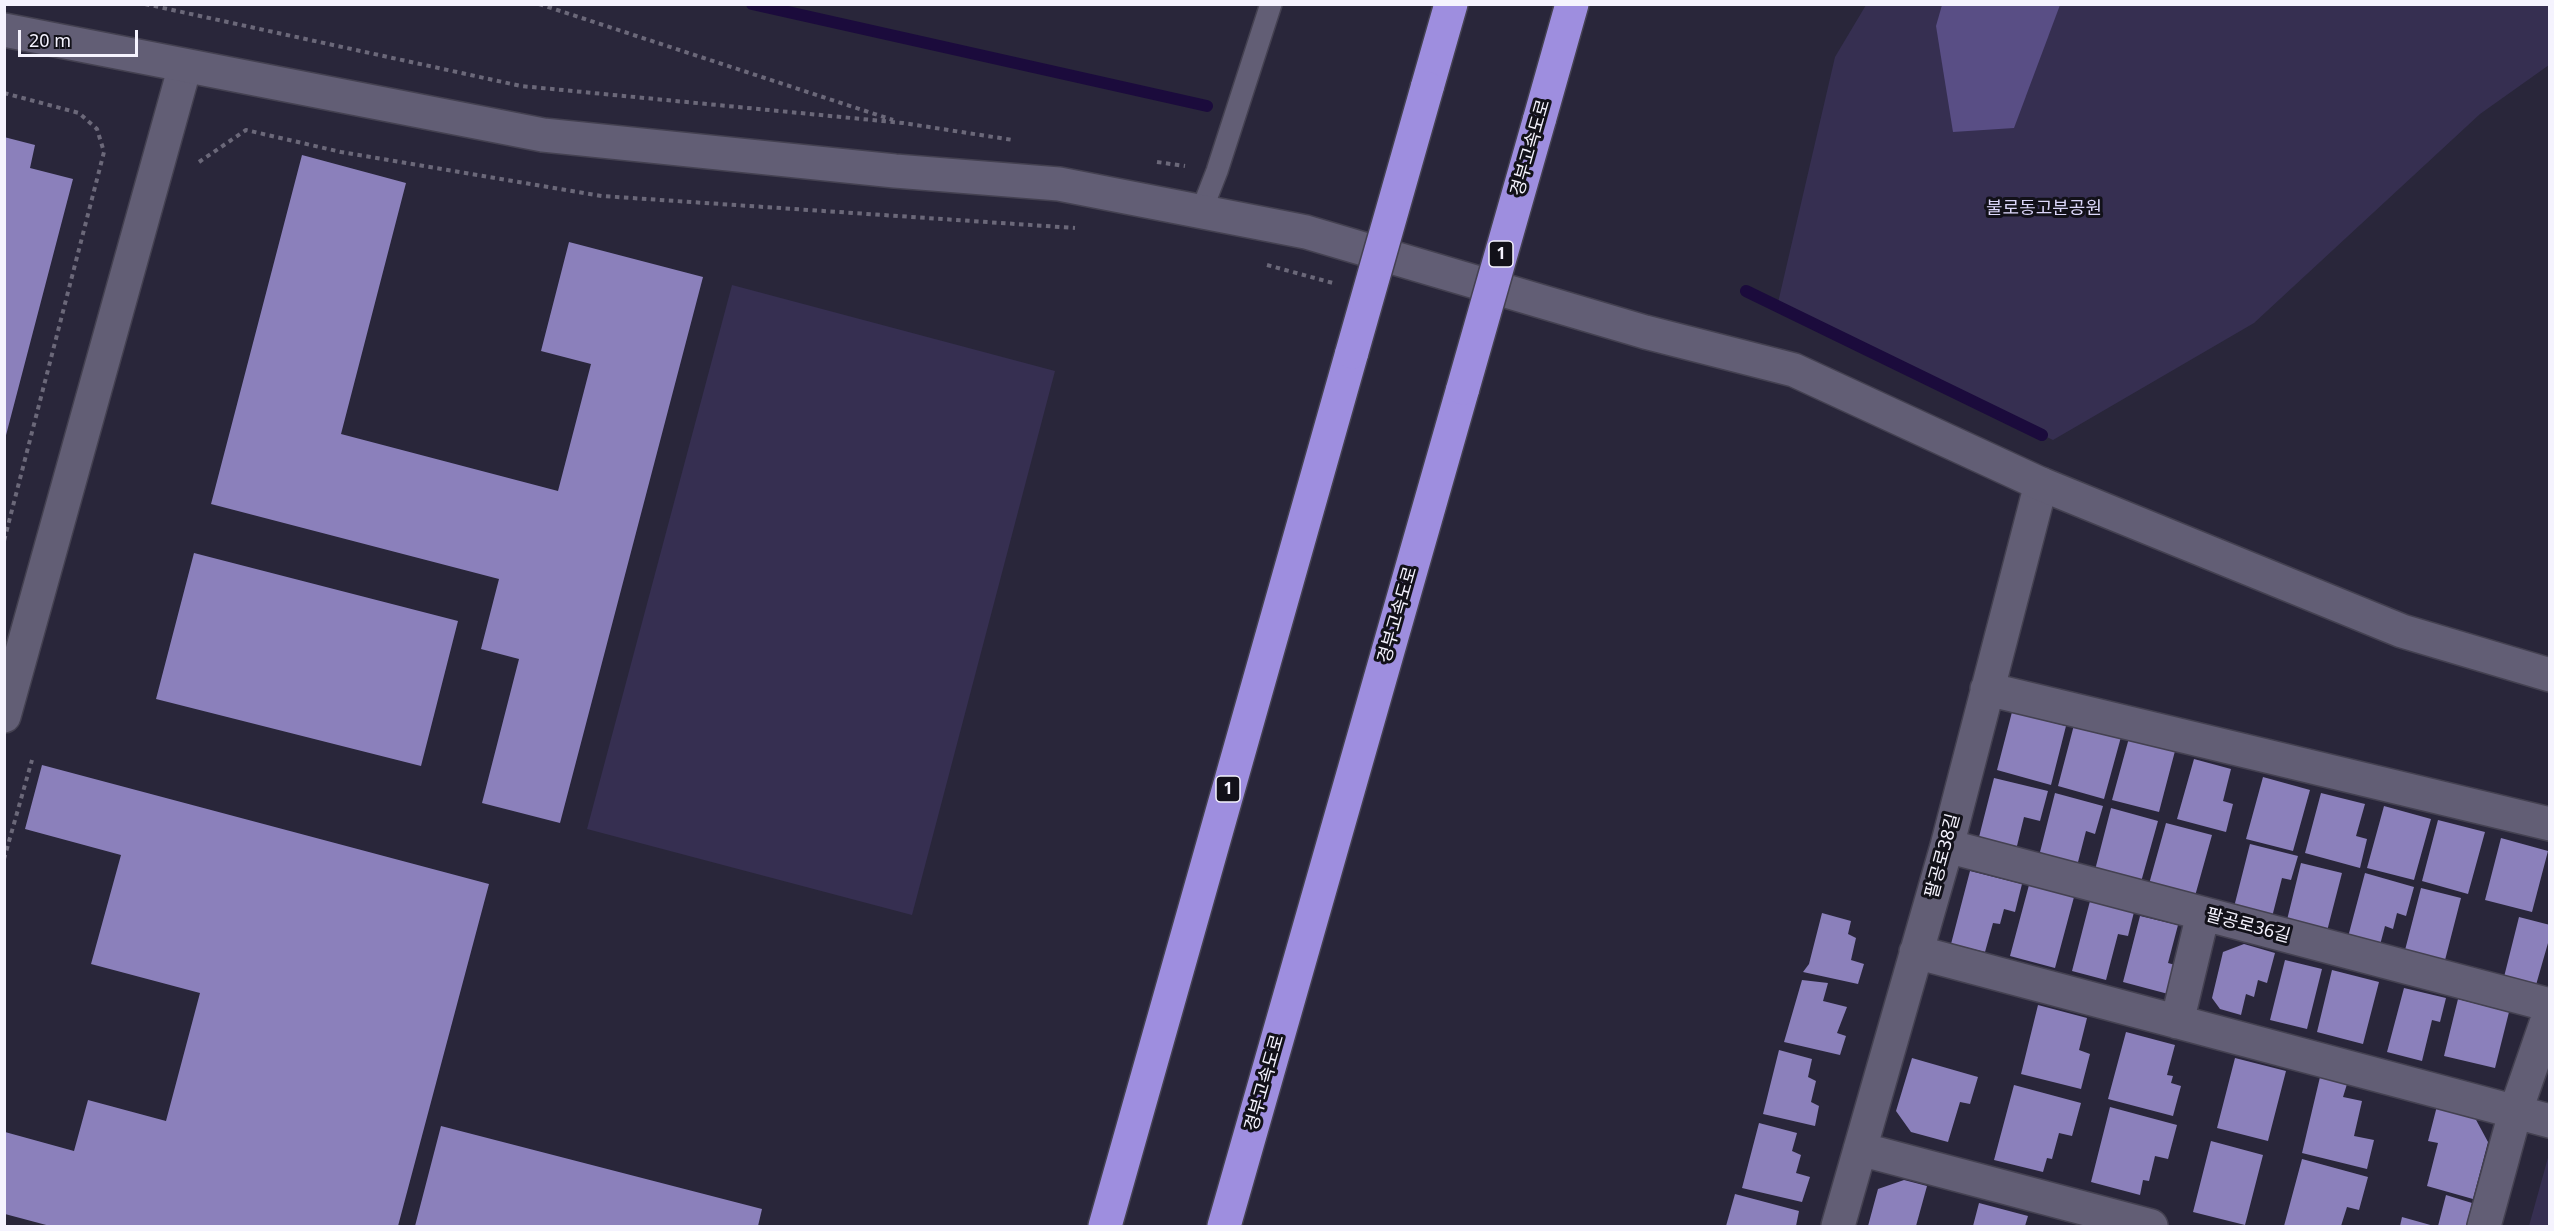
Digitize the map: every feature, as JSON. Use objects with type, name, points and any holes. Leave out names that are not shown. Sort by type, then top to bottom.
[{"type":"highway","name":"1","points":[[1105,1227],[1450,4]]},
{"type":"highway","name":"경부고속도로","points":[[1224,1227],[1572,4]]},
{"type":"street","points":[[4,30],[543,135],[895,171],[1059,184],[1306,232],[1645,332],[1794,370],[2041,484],[2402,631],[2550,675]]},
{"type":"street","points":[[4,716],[185,66]]},
{"type":"street","name":"팔공로38길","points":[[1838,1227],[1947,846],[2041,484]]},
{"type":"street","points":[[1987,689],[2550,824]]},
{"type":"street","name":"팔공로36길","points":[[1947,846],[2550,1005]]},
{"type":"street","points":[[2176,1022],[2203,914]]},
{"type":"street","points":[[1916,952],[2550,1121]]},
{"type":"street","points":[[2484,1227],[2515,1113],[2550,1012]]},
{"type":"street","points":[[1860,1149],[2151,1227]]},
{"type":"lane","points":[[1201,212],[1217,171],[1271,4]]},
{"type":"path","points":[[145,4],[521,86],[903,123],[1019,141]]},
{"type":"path","points":[[539,4],[903,123]]},
{"type":"path","points":[[4,93],[79,113],[97,129],[104,152],[4,541]]},
{"type":"path","points":[[198,168],[200,160],[246,130],[341,152],[602,196],[1078,228]]},
{"type":"path","points":[[1147,160],[1217,171]]},
{"type":"path","points":[[1255,262],[1336,284]]},
{"type":"path","points":[[4,859],[32,760]]},
{"type":"green space","name":"불로동고분공원","points":[[1866,5],[2549,5],[2549,65],[2480,114],[2254,323],[2053,440],[1777,307],[1835,57]]},
{"type":"green space","points":[[732,285],[1055,371],[912,915],[587,829]]},
{"type":"green space","points":[[2549,1154],[2549,1226],[2529,1226]]},
{"type":"shaded area","points":[[1942,5],[2060,5],[2014,128],[1953,132],[1936,26]]},
{"type":"building","points":[[4,137],[35,145],[30,168],[73,179],[5,439]]},
{"type":"building","points":[[302,155],[406,183],[341,434],[558,491],[591,364],[541,351],[569,242],[703,277],[560,823],[482,803],[519,659],[481,649],[499,579],[211,504]]},
{"type":"building","points":[[194,553],[458,621],[421,766],[156,699]]},
{"type":"building","points":[[2012,712],[2066,726],[2051,785],[1997,770]]},
{"type":"building","points":[[2074,725],[2121,737],[2104,799],[2058,786]]},
{"type":"building","points":[[2129,738],[2175,751],[2159,812],[2112,800]]},
{"type":"building","points":[[2194,759],[2231,769],[2223,801],[2233,804],[2226,832],[2177,819]]},
{"type":"building","points":[[42,765],[489,884],[398,1226],[50,1226],[5,1214],[5,1132],[74,1151],[88,1100],[166,1121],[200,993],[91,964],[121,855],[25,829]]},
{"type":"building","points":[[2263,777],[2310,790],[2293,851],[2246,839]]},
{"type":"building","points":[[1994,778],[2048,791],[2040,821],[2024,817],[2016,850],[1978,841]]},
{"type":"building","points":[[2055,793],[2103,806],[2095,834],[2086,831],[2077,866],[2039,856]]},
{"type":"building","points":[[2321,793],[2365,804],[2356,836],[2367,839],[2360,868],[2305,853]]},
{"type":"building","points":[[2384,806],[2431,819],[2414,880],[2367,868]]},
{"type":"building","points":[[2111,808],[2158,821],[2141,882],[2095,870]]},
{"type":"building","points":[[2438,820],[2485,832],[2468,894],[2422,881]]},
{"type":"building","points":[[2166,823],[2212,835],[2195,896],[2149,884]]},
{"type":"building","points":[[2501,838],[2548,851],[2532,912],[2485,900]]},
{"type":"building","points":[[2250,844],[2298,856],[2291,880],[2282,878],[2272,917],[2234,907]]},
{"type":"building","points":[[2301,863],[2342,873],[2326,935],[2286,924]]},
{"type":"building","points":[[1970,871],[2022,884],[2015,912],[2004,909],[2000,924],[1993,923],[1985,952],[1951,944]]},
{"type":"building","points":[[2365,873],[2414,887],[2406,916],[2397,913],[2393,929],[2385,926],[2380,945],[2348,937]]},
{"type":"building","points":[[2029,885],[2074,897],[2055,968],[2010,956]]},
{"type":"building","points":[[2421,888],[2461,898],[2444,964],[2404,954]]},
{"type":"building","points":[[2090,901],[2134,912],[2128,936],[2118,934],[2106,980],[2072,971]]},
{"type":"building","points":[[1822,913],[1851,921],[1848,934],[1856,938],[1851,960],[1864,964],[1858,984],[1803,972],[1809,964]]},
{"type":"building","points":[[2140,916],[2178,925],[2168,963],[2179,966],[2172,995],[2123,982]]},
{"type":"building","points":[[2519,917],[2550,925],[2550,936],[2536,985],[2504,977]]},
{"type":"building","points":[[2244,944],[2275,953],[2267,983],[2258,980],[2254,997],[2246,994],[2241,1015],[2220,1009],[2212,998],[2223,952]]},
{"type":"building","points":[[2285,960],[2322,969],[2307,1029],[2270,1020]]},
{"type":"building","points":[[2332,970],[2379,982],[2363,1044],[2317,1032]]},
{"type":"building","points":[[1802,980],[1828,983],[1823,1001],[1847,1007],[1837,1033],[1846,1036],[1840,1055],[1784,1042]]},
{"type":"building","points":[[2404,988],[2446,998],[2440,1022],[2432,1020],[2422,1061],[2387,1052]]},
{"type":"building","points":[[2458,999],[2509,1012],[2495,1068],[2444,1056]]},
{"type":"building","points":[[2038,1005],[2087,1018],[2079,1050],[2090,1054],[2081,1089],[2021,1074]]},
{"type":"building","points":[[2126,1032],[2175,1045],[2167,1075],[2173,1076],[2171,1083],[2181,1086],[2173,1116],[2108,1099]]},
{"type":"building","points":[[1779,1050],[1812,1059],[1808,1077],[1816,1081],[1811,1102],[1819,1106],[1815,1126],[1763,1114]]},
{"type":"building","points":[[1912,1058],[1978,1077],[1970,1104],[1960,1102],[1948,1142],[1911,1132],[1896,1111]]},
{"type":"building","points":[[2235,1058],[2286,1071],[2268,1141],[2217,1128]]},
{"type":"building","points":[[2320,1077],[2347,1084],[2343,1097],[2362,1101],[2354,1136],[2374,1140],[2367,1169],[2302,1153]]},
{"type":"building","points":[[2014,1085],[2081,1103],[2072,1136],[2059,1133],[2052,1159],[2047,1158],[2043,1172],[1994,1160]]},
{"type":"building","points":[[2437,1106],[2474,1116],[2488,1142],[2473,1199],[2427,1186],[2438,1143],[2428,1141]]},
{"type":"building","points":[[2110,1107],[2177,1125],[2168,1159],[2155,1156],[2149,1181],[2143,1180],[2140,1195],[2091,1182]]},
{"type":"building","points":[[1759,1123],[1797,1133],[1792,1151],[1801,1155],[1796,1173],[1810,1177],[1802,1202],[1742,1188]]},
{"type":"building","points":[[441,1126],[762,1209],[758,1226],[415,1226]]},
{"type":"building","points":[[2211,1141],[2263,1155],[2245,1225],[2193,1212]]},
{"type":"building","points":[[2302,1159],[2368,1177],[2359,1210],[2347,1207],[2341,1226],[2284,1226]]},
{"type":"building","points":[[1904,1180],[1927,1186],[1916,1226],[1868,1226],[1878,1189]]},
{"type":"building","points":[[1735,1194],[1799,1211],[1796,1226],[1726,1226]]},
{"type":"building","points":[[2446,1195],[2472,1203],[2466,1226],[2438,1226]]},
{"type":"building","points":[[1979,1203],[2028,1216],[2025,1226],[1973,1226]]},
{"type":"building","points":[[2402,1217],[2434,1226],[2400,1226]]},
{"type":"waterway","points":[[752,4],[1207,106]]},
{"type":"waterway","points":[[1746,291],[2042,435]]}]
